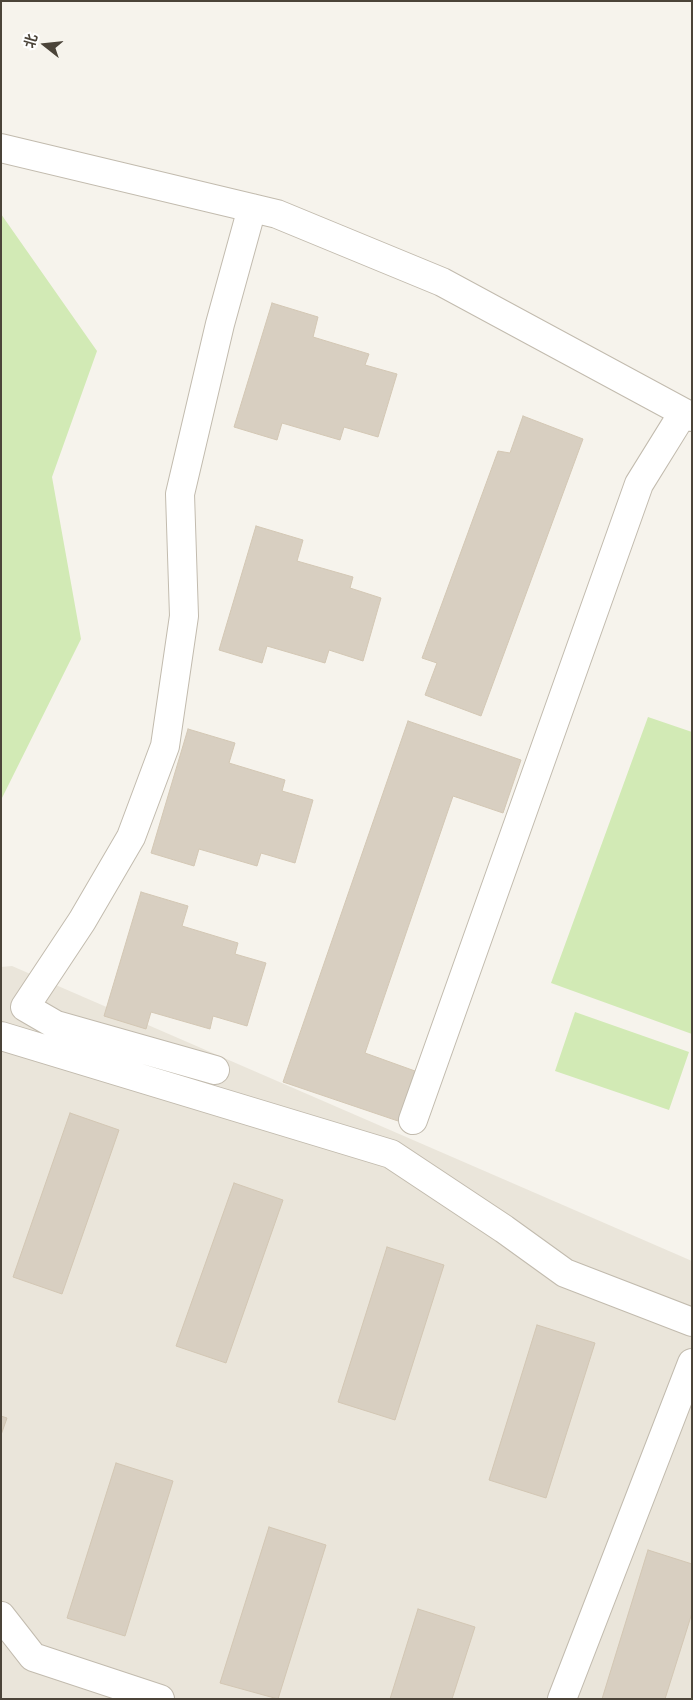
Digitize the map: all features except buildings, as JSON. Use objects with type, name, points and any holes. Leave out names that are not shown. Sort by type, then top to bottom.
[{"type":"street","points":[[1,148],[277,214],[442,282],[688,415],[639,484],[413,1120]]},
{"type":"street","points":[[215,1070],[56,1026],[25,1007],[82,921],[131,837],[165,746],[184,616],[180,494],[220,324],[252,208]]},
{"type":"street","points":[[1,1036],[391,1154],[504,1229],[565,1273],[692,1322]]},
{"type":"street","points":[[562,1699],[692,1363]]},
{"type":"street","points":[[1,1616],[33,1658],[160,1699]]},
{"type":"shaded area","points":[[12,966],[692,1261],[692,1699],[1,1699],[1,967]]},
{"type":"green space","points":[[1,214],[97,351],[52,477],[81,639],[1,800]]},
{"type":"green space","points":[[648,717],[692,732],[692,1034],[551,983]]},
{"type":"green space","points":[[575,1012],[689,1052],[669,1110],[555,1071]]}]
